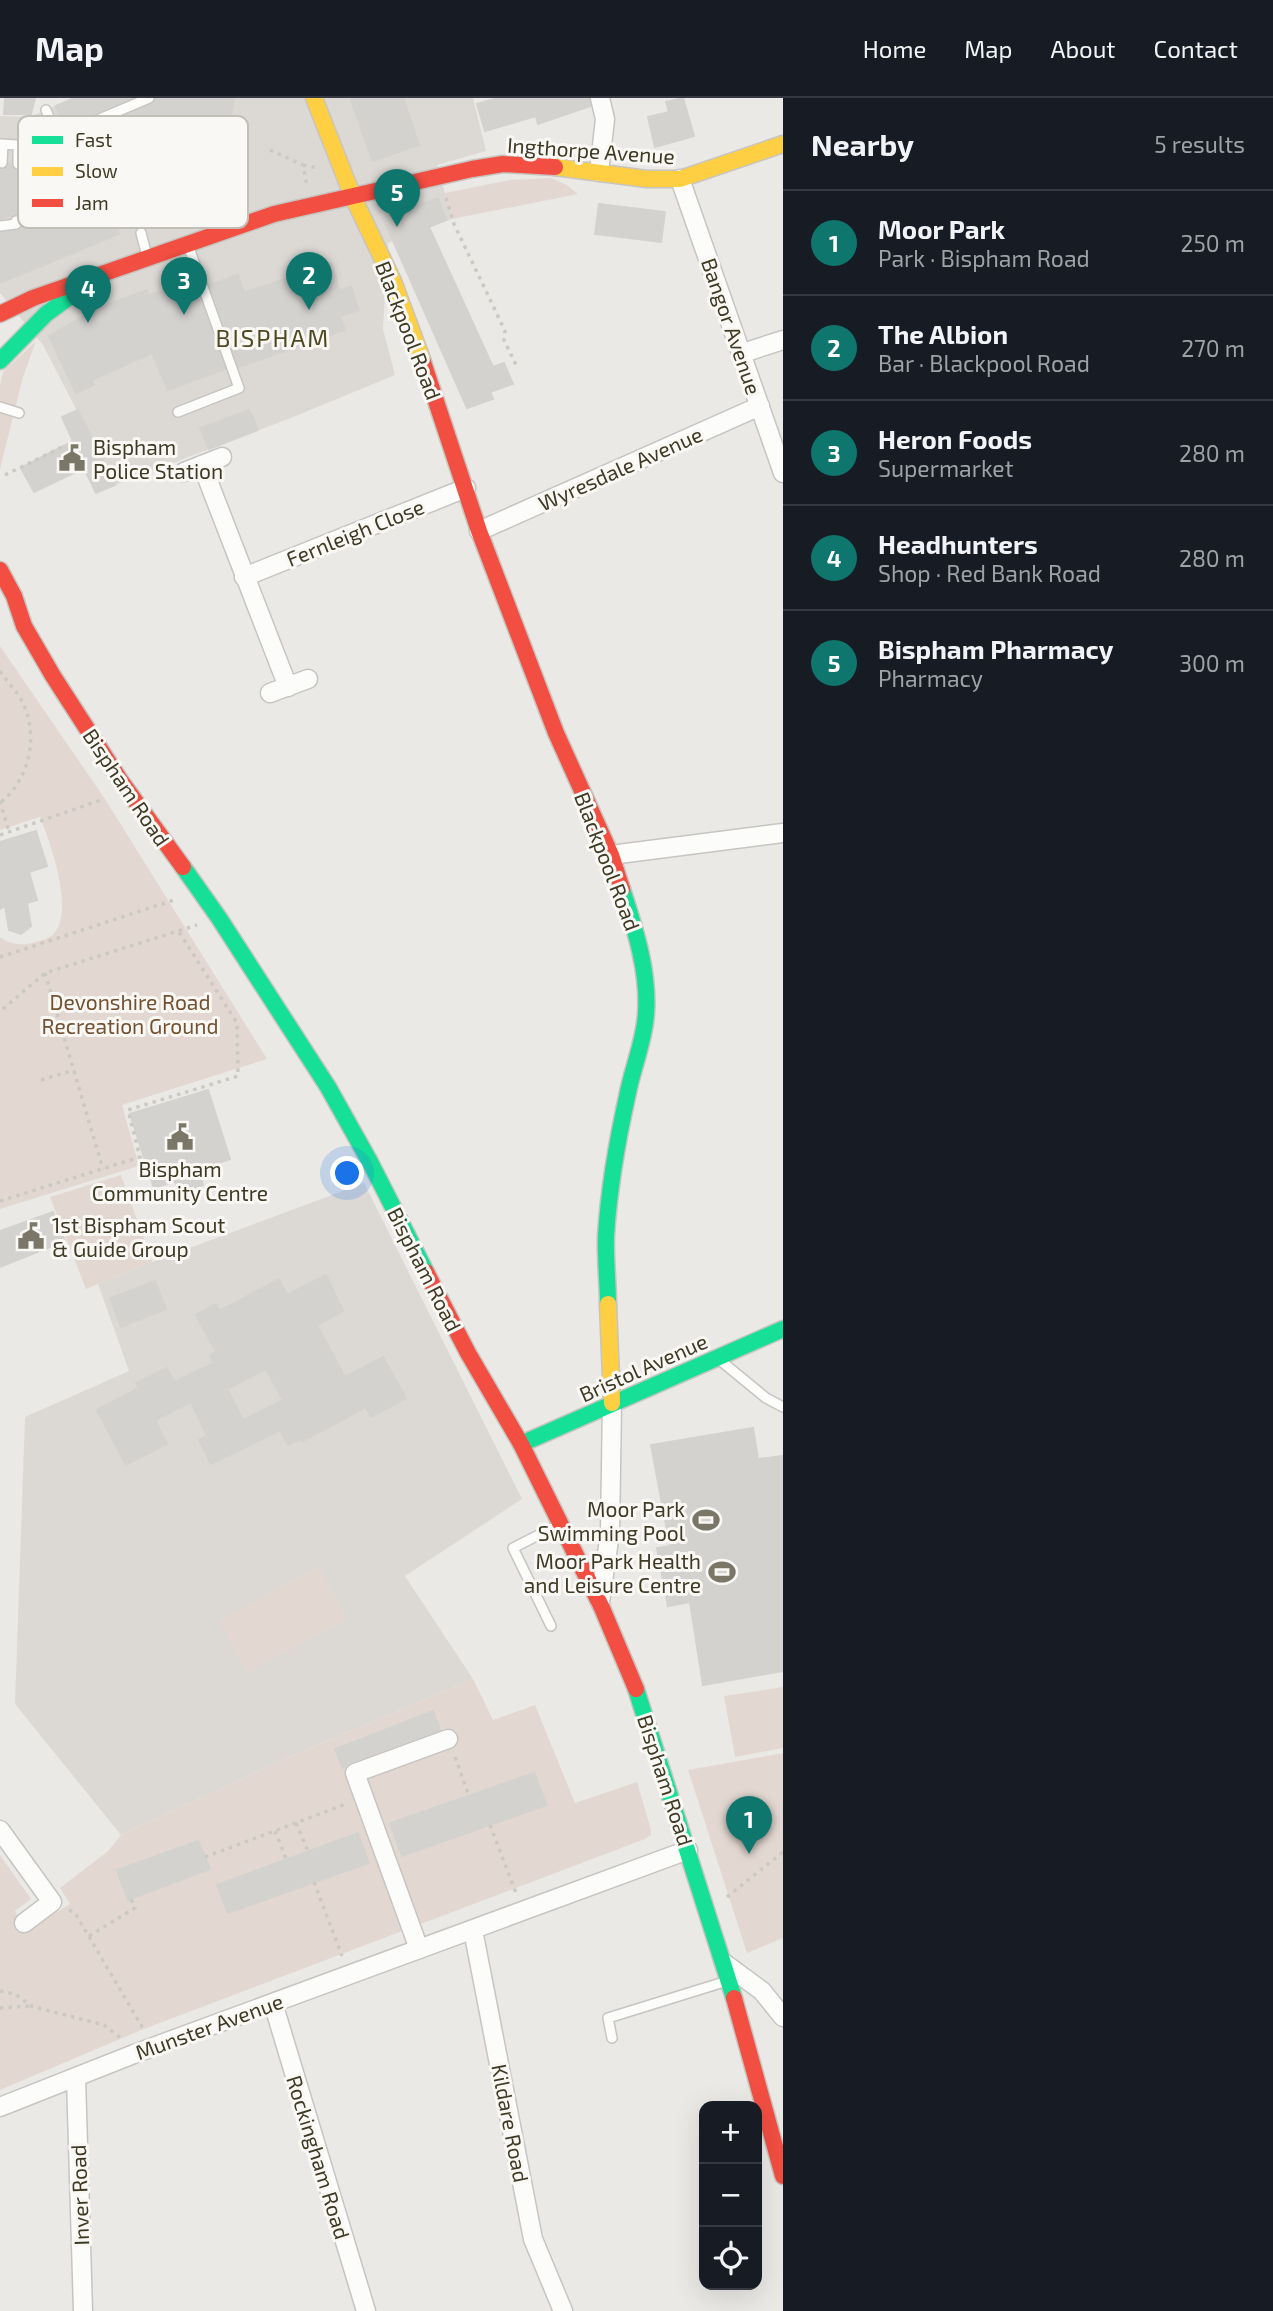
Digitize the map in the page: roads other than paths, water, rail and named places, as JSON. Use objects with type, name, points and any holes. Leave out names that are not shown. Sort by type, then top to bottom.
[{"type":"street","name":"Blackpool Road","points":[[314,98],[353,197],[393,281],[435,394],[479,531],[556,733],[611,855],[637,935],[644,970],[646,1013],[641,1044],[626,1095],[606,1237],[612,1403],[610,1533],[600,1604]]},
{"type":"street","points":[[599,172],[605,119],[600,98]]},
{"type":"street","name":"Ingthorpe Avenue","points":[[248,223],[311,205],[503,164],[536,164],[647,179],[680,179],[783,144]]},
{"type":"street","name":"Bangor Avenue","points":[[680,179],[783,473]]},
{"type":"street","name":"Ingthorpe Avenue","points":[[96,278],[232,228]]},
{"type":"street","points":[[0,314],[33,298],[96,278]]},
{"type":"street","points":[[0,362],[46,314],[96,278]]},
{"type":"street","points":[[743,353],[783,340]]},
{"type":"street","name":"Wyresdale Avenue","points":[[479,531],[760,406]]},
{"type":"street","points":[[184,472],[222,457]]},
{"type":"street","points":[[202,465],[288,687]]},
{"type":"street","name":"Fernleigh Close","points":[[244,577],[466,488]]},
{"type":"street","name":"Bispham Road","points":[[0,570],[14,596],[23,626],[128,791],[219,918],[328,1087],[370,1162],[468,1353],[521,1444],[600,1604],[636,1688],[708,1908],[783,2176]]},
{"type":"street","name":"Bispham Road","points":[[0,607],[23,626]]},
{"type":"street","points":[[270,693],[308,679]]},
{"type":"street","points":[[611,855],[783,833]]},
{"type":"street","name":"Bristol Avenue","points":[[521,1444],[783,1329]]},
{"type":"street","points":[[419,1949],[355,1773],[448,1739]]},
{"type":"street","points":[[0,1829],[52,1902],[24,1923]]},
{"type":"street","name":"Munster Avenue","points":[[0,2107],[155,2046],[688,1850]]},
{"type":"street","name":"Kildare Road","points":[[473,1930],[533,2239],[563,2311]]},
{"type":"street","points":[[727,1972],[762,1991],[783,2017]]},
{"type":"street","name":"Rockingham Road","points":[[273,2003],[366,2311]]},
{"type":"street","name":"Inver Road","points":[[76,2078],[83,2311]]},
{"type":"lane","points":[[107,116],[149,98]]},
{"type":"lane","points":[[46,110],[48,116]]},
{"type":"lane","points":[[2,163],[2,144],[18,145],[18,164]]},
{"type":"lane","points":[[0,220],[0,226],[16,224],[16,221]]},
{"type":"lane","points":[[141,233],[148,258]]},
{"type":"lane","points":[[178,412],[239,388],[187,243]]},
{"type":"lane","points":[[0,407],[19,413]]},
{"type":"lane","points":[[717,1357],[766,1398],[783,1407]]},
{"type":"lane","points":[[551,1626],[513,1548],[559,1524]]},
{"type":"lane","points":[[612,2038],[608,2018],[727,1972]]},
{"type":"place","name":"Bispham Pharmacy","points":[[397,227]]},
{"type":"place","name":"The Albion","points":[[309,310]]},
{"type":"place","name":"Heron Foods","points":[[184,315]]},
{"type":"place","name":"Headhunters","points":[[88,323]]},
{"type":"place","name":"Bispham Police Station","points":[[72,458]]},
{"type":"place","name":"Bispham Community Centre","points":[[180,1137]]},
{"type":"place","name":"1st Bispham Scout & Guide Group","points":[[31,1236]]},
{"type":"place","name":"Moor Park Swimming Pool","points":[[706,1520]]},
{"type":"place","name":"Moor Park Health and Leisure Centre","points":[[722,1572]]},
{"type":"place","name":"Moor Park","points":[[749,1854]]},
{"type":"district","name":"BISPHAM","points":[[273,337]]},
{"type":"park label","name":"Devonshire Road Recreation Ground","points":[[130,1013]]}]
